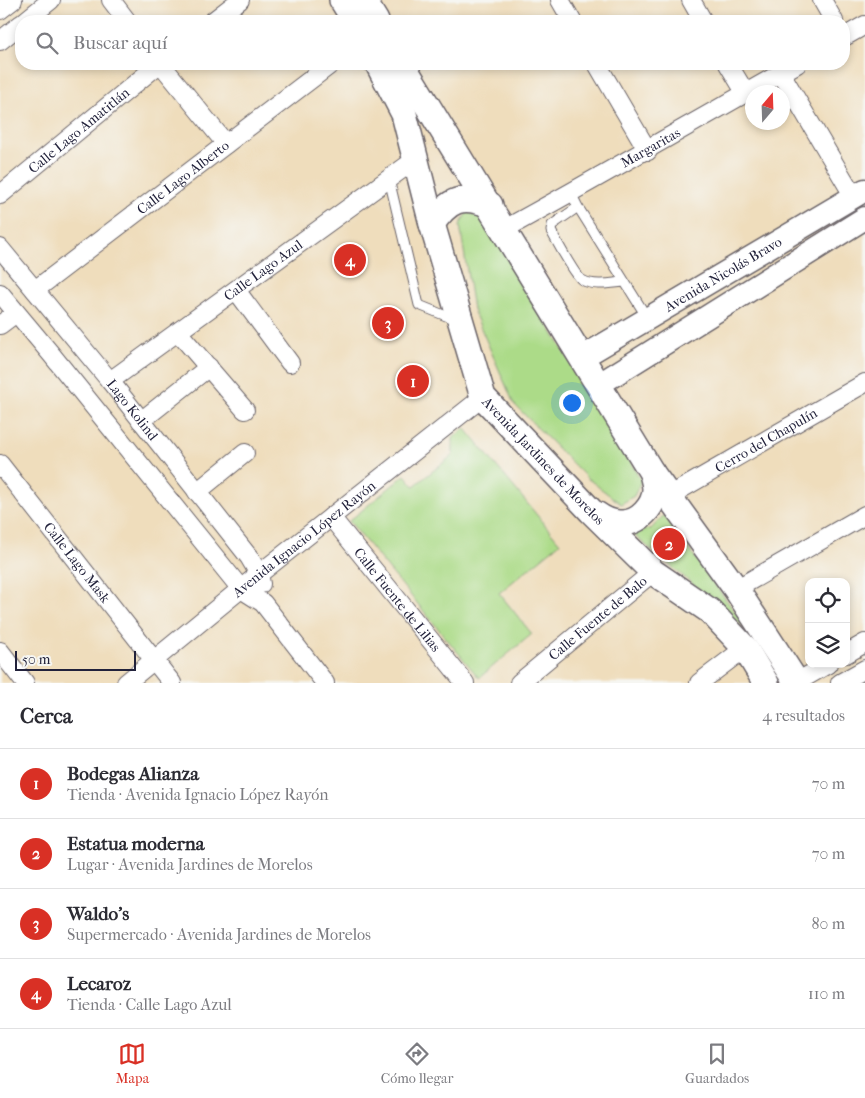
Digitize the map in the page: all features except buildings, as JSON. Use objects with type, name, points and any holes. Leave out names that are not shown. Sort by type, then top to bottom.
[{"type":"main road","points":[[342,0],[351,15]]},
{"type":"main road","points":[[363,0],[372,15]]},
{"type":"main road","name":"Avenida Jardines de Morelos","points":[[381,70],[404,114],[432,224],[483,397],[653,572],[710,611],[745,648],[766,683]]},
{"type":"main road","points":[[406,70],[652,473],[736,589],[797,682]]},
{"type":"main road","points":[[432,224],[442,209],[457,200],[474,199],[490,206]]},
{"type":"main road","points":[[592,511],[607,521],[622,524],[638,518],[650,506],[656,490],[652,473]]},
{"type":"street","points":[[0,10],[13,0]]},
{"type":"street","points":[[32,15],[51,0]]},
{"type":"street","points":[[111,0],[123,15]]},
{"type":"street","points":[[221,15],[240,0]]},
{"type":"street","points":[[560,0],[569,15]]},
{"type":"street","points":[[691,0],[700,15]]},
{"type":"street","points":[[822,0],[831,15]]},
{"type":"street","points":[[850,34],[865,25]]},
{"type":"street","points":[[0,41],[15,29]]},
{"type":"street","name":"Calle Lago Amatitlán","points":[[0,195],[153,70]]},
{"type":"street","points":[[165,70],[226,144]]},
{"type":"street","name":"Calle Lago Alberto","points":[[35,290],[323,70]]},
{"type":"street","points":[[601,70],[648,151]]},
{"type":"street","points":[[732,70],[745,92]]},
{"type":"street","name":"Margaritas","points":[[758,85],[786,70]]},
{"type":"street","points":[[781,73],[860,194]]},
{"type":"street","name":"Margaritas","points":[[503,230],[575,200],[648,151],[745,92]]},
{"type":"street","name":"Calle Lago Azul","points":[[110,381],[416,159]]},
{"type":"street","name":"Avenida Nicolás Bravo","points":[[581,358],[860,194]]},
{"type":"street","name":"Avenida Nicolás Bravo","points":[[598,385],[863,224]]},
{"type":"street","name":"Lago Kolind","points":[[0,248],[110,381],[249,557],[259,574]]},
{"type":"street","points":[[236,290],[290,363]]},
{"type":"street","name":"Lago Kolind","points":[[0,292],[241,589],[264,603]]},
{"type":"street","points":[[0,326],[16,313]]},
{"type":"street","points":[[178,332],[245,410]]},
{"type":"street","points":[[51,354],[74,337]]},
{"type":"street","points":[[141,421],[209,367]]},
{"type":"street","name":"Cerro del Chapulín","points":[[669,496],[865,382]]},
{"type":"street","name":"Avenida Ignacio López Rayón","points":[[126,683],[259,574],[483,397]]},
{"type":"street","points":[[197,492],[245,453]]},
{"type":"street","name":"Calle Lago Mask","points":[[0,464],[172,683]]},
{"type":"street","points":[[736,589],[865,516]]},
{"type":"street","name":"Calle Fuente de Lilias","points":[[331,517],[465,683]]},
{"type":"street","name":"Calle Fuente de Balo","points":[[519,683],[653,572]]},
{"type":"street","points":[[259,574],[264,603],[325,683]]},
{"type":"street","points":[[850,652],[865,644]]},
{"type":"street","points":[[699,683],[745,648]]},
{"type":"street","points":[[0,651],[25,683]]},
{"type":"street","points":[[797,682],[821,668]]},
{"type":"street","points":[[840,683],[865,669]]},
{"type":"lane","points":[[389,179],[418,306],[461,322]]},
{"type":"lane","points":[[625,282],[600,284],[580,279],[550,231],[552,225],[575,200],[648,319]]},
{"type":"green space","points":[[467,212],[483,218],[629,458],[641,481],[634,496],[621,504],[587,478],[514,404],[473,310],[460,225]]},
{"type":"green space","points":[[465,428],[560,543],[499,593],[532,634],[479,678],[349,521],[405,475],[414,486],[453,455],[453,438]]},
{"type":"green space","points":[[664,515],[749,631],[630,532],[651,529]]},
{"type":"place","name":"Lecaroz","points":[[350,260]]},
{"type":"place","name":"Waldo's","points":[[388,323]]},
{"type":"place","name":"Bodegas Alianza","points":[[413,381]]},
{"type":"place","name":"Estatua moderna","points":[[669,544]]}]
